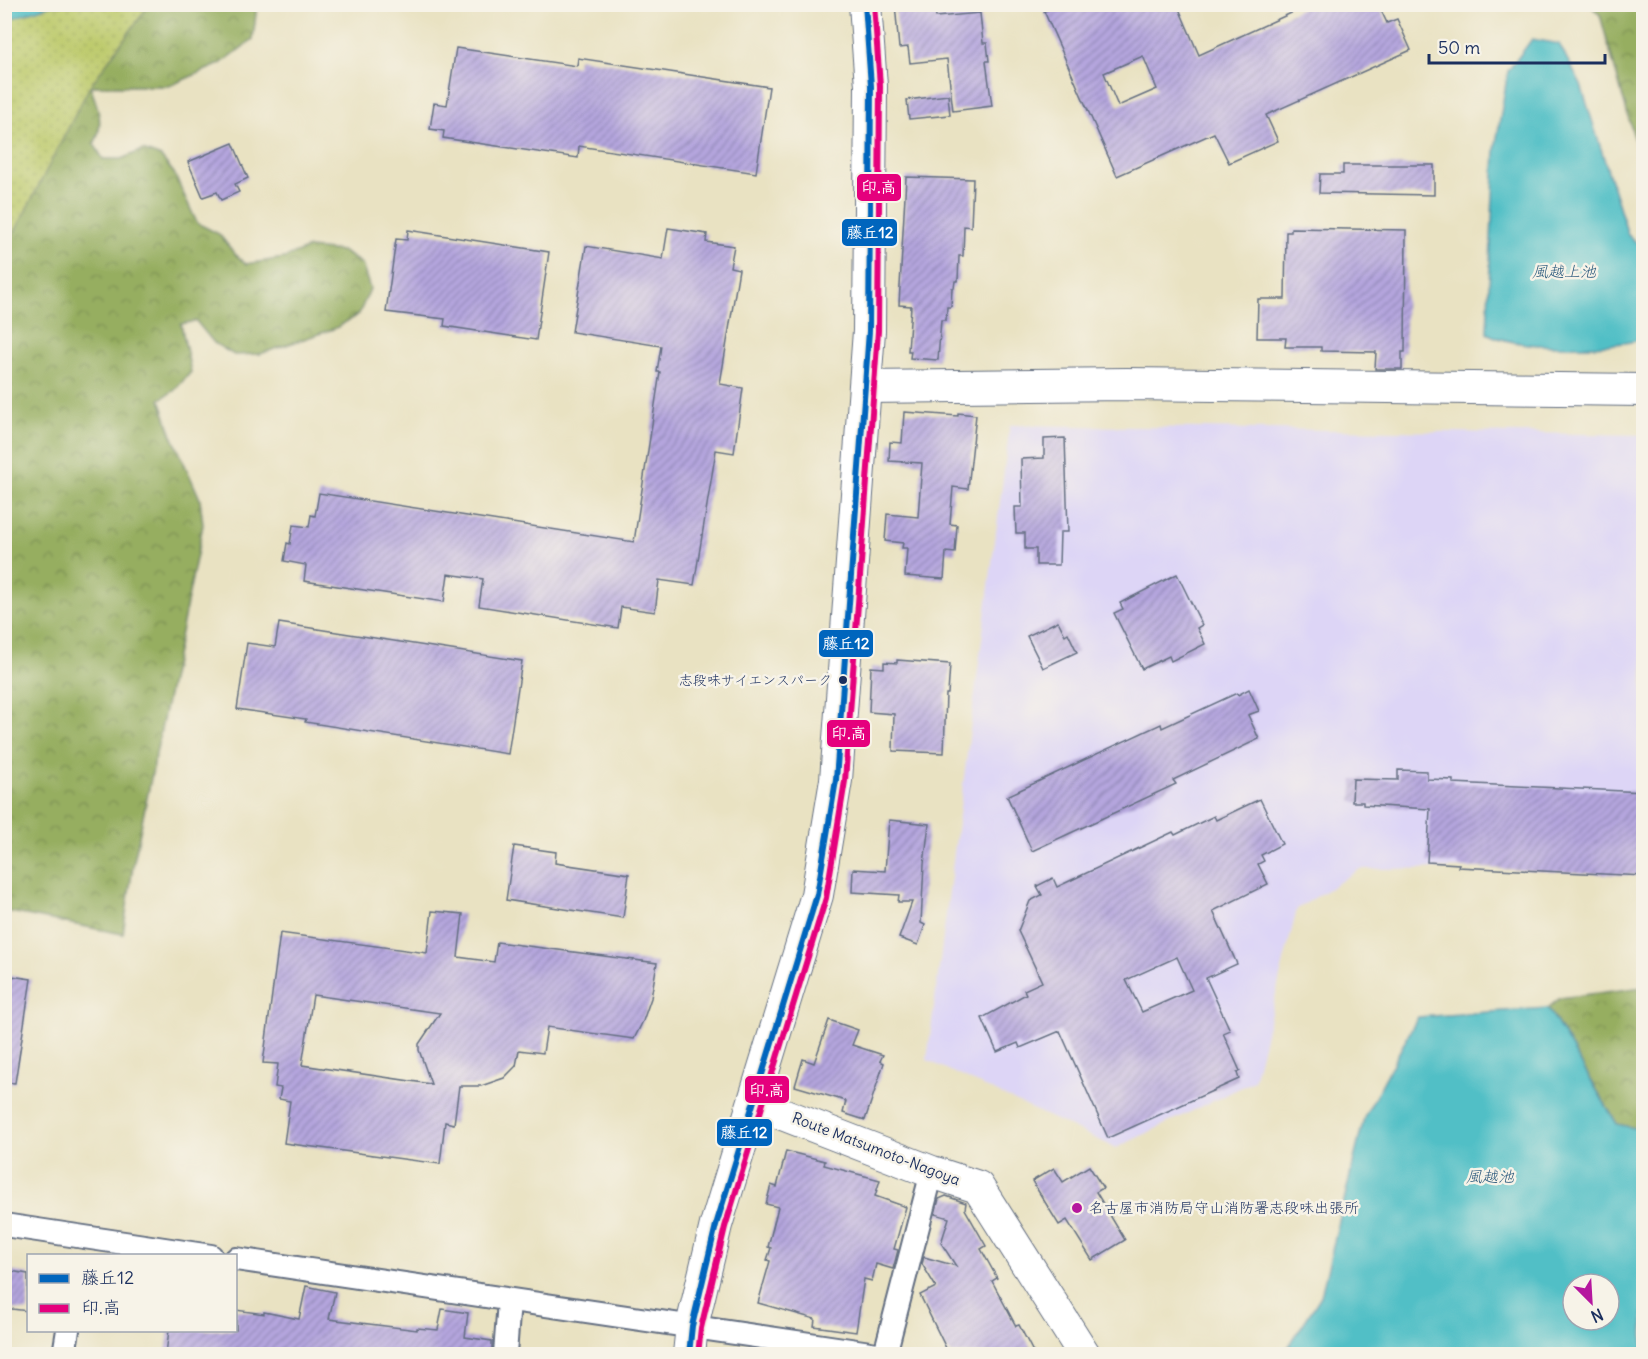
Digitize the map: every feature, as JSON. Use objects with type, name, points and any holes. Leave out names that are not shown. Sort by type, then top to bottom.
[{"type":"main road","points":[[691,1340],[716,1225],[817,895],[836,780],[869,331],[871,86],[865,4]]},
{"type":"main road","points":[[866,387],[1127,384],[1644,390]]},
{"type":"main road","name":"Route Matsumoto-Nagoya","points":[[754,1103],[932,1172],[978,1187],[1084,1354]]},
{"type":"street","points":[[885,1354],[932,1172]]},
{"type":"street","points":[[4,1225],[78,1246],[184,1254]]},
{"type":"street","points":[[237,1259],[509,1301],[691,1340],[877,1354]]},
{"type":"street","points":[[505,1354],[509,1301]]},
{"type":"street","points":[[64,1354],[68,1332]]},
{"type":"shaded area","points":[[1010,425],[1643,435],[1643,867],[1360,869],[1297,909],[1254,1081],[1116,1148],[927,1060]]},
{"type":"green space","points":[[5,5],[149,5],[90,86],[5,251]]},
{"type":"green space","points":[[51,5],[257,5],[253,39],[220,64],[169,86],[90,86],[98,108],[100,122],[94,144],[103,159],[121,159],[143,150],[161,157],[174,173],[197,223],[219,234],[246,264],[285,258],[308,248],[342,251],[362,264],[370,289],[359,314],[336,328],[260,354],[234,355],[214,343],[196,321],[181,324],[191,372],[174,391],[160,399],[171,433],[200,499],[203,525],[133,866],[123,934],[5,911],[4,21]]},
{"type":"green space","points":[[1590,5],[1643,5],[1643,170],[1600,15]]},
{"type":"green space","points":[[1643,987],[1643,1130],[1617,1124],[1548,1008],[1560,998]]},
{"type":"water","points":[[5,4],[51,4],[51,5],[5,21]]},
{"type":"water","name":"風越上池","points":[[1532,39],[1559,44],[1581,85],[1628,235],[1643,248],[1643,339],[1609,345],[1564,346],[1519,343],[1500,339],[1487,333],[1495,150],[1508,71]]},
{"type":"water","name":"風越池","points":[[1548,1008],[1617,1124],[1643,1130],[1643,1354],[1284,1354],[1321,1296],[1364,1118],[1418,1017]]},
{"type":"building","points":[[895,4],[935,6],[936,17],[980,13],[983,43],[987,43],[989,61],[986,61],[992,106],[953,111],[947,59],[910,63],[908,47],[899,48]]},
{"type":"building","points":[[1058,4],[1177,4],[1199,55],[1311,4],[1378,4],[1387,23],[1397,19],[1411,50],[1266,115],[1278,141],[1229,163],[1214,133],[1117,176],[1044,11]],"holes":[[[1143,56],[1157,89],[1118,106],[1104,73]]]},
{"type":"building","points":[[456,48],[577,66],[578,58],[769,87],[756,173],[579,146],[578,158],[443,138],[444,131],[430,129],[434,103],[447,105]]},
{"type":"building","points":[[948,95],[950,115],[909,119],[907,100]]},
{"type":"building","points":[[233,143],[248,178],[235,184],[239,192],[221,200],[217,192],[203,197],[188,162]]},
{"type":"building","points":[[1343,165],[1434,165],[1434,195],[1319,193],[1320,174],[1343,174]]},
{"type":"building","points":[[906,177],[973,179],[971,227],[964,226],[963,256],[959,256],[958,281],[955,281],[954,288],[952,288],[951,307],[947,307],[946,320],[941,320],[938,360],[910,358],[911,351],[908,351],[911,306],[899,305]]},
{"type":"building","points":[[668,228],[707,234],[706,242],[734,246],[730,267],[739,269],[720,384],[743,388],[734,453],[716,450],[694,585],[659,580],[655,612],[621,607],[618,628],[479,606],[483,579],[448,574],[444,602],[304,581],[306,565],[284,561],[293,525],[309,527],[311,515],[315,516],[319,493],[634,542],[660,372],[657,372],[661,346],[572,332],[586,246],[663,259]]},
{"type":"building","points":[[1291,228],[1406,230],[1405,352],[1402,352],[1402,369],[1375,369],[1376,352],[1321,351],[1321,347],[1285,347],[1286,338],[1257,338],[1258,299],[1285,299],[1286,232],[1291,232]]},
{"type":"building","points":[[408,230],[549,252],[536,340],[444,326],[445,319],[386,312],[396,239],[407,240]]},
{"type":"building","points":[[904,412],[976,415],[968,489],[953,487],[950,524],[957,525],[955,553],[946,552],[944,579],[905,576],[907,548],[902,548],[903,543],[885,541],[887,514],[918,517],[922,463],[889,461],[890,442],[902,443]]},
{"type":"building","points":[[1065,438],[1068,532],[1060,532],[1059,565],[1036,565],[1036,549],[1025,549],[1025,533],[1016,533],[1015,507],[1022,507],[1021,459],[1044,458],[1044,439]]},
{"type":"building","points":[[1177,574],[1202,625],[1197,628],[1205,644],[1171,661],[1169,656],[1142,669],[1114,613],[1123,609],[1120,603]]},
{"type":"building","points":[[1058,621],[1065,635],[1068,633],[1077,652],[1043,668],[1027,636]]},
{"type":"building","points":[[279,623],[522,661],[508,754],[237,709],[247,643],[275,647]]},
{"type":"building","points":[[897,660],[950,664],[948,694],[946,694],[944,753],[893,751],[894,714],[869,712],[871,667],[884,668],[884,662],[897,663]]},
{"type":"building","points":[[1249,689],[1259,711],[1248,715],[1259,739],[1173,780],[1176,784],[1032,851],[1007,796],[1161,724],[1162,728]]},
{"type":"building","points":[[1398,770],[1427,771],[1427,779],[1453,780],[1453,783],[1644,792],[1644,876],[1458,867],[1459,864],[1427,862],[1430,809],[1363,805],[1363,802],[1352,802],[1353,779],[1398,780]]},
{"type":"building","points":[[1260,799],[1282,844],[1261,855],[1264,861],[1258,864],[1268,884],[1213,911],[1237,964],[1206,978],[1230,1030],[1223,1033],[1240,1071],[1237,1073],[1239,1079],[1108,1138],[1060,1031],[1020,1048],[1018,1043],[997,1052],[982,1018],[1026,994],[1024,990],[1042,982],[1018,931],[1030,901],[1042,895],[1037,886],[1053,878],[1057,887],[1173,832],[1175,835],[1214,816],[1216,820]],"holes":[[[1177,957],[1192,990],[1142,1012],[1126,980]]]},
{"type":"building","points":[[889,820],[929,824],[921,923],[925,925],[918,945],[899,938],[912,902],[898,902],[899,895],[852,892],[853,869],[885,871]]},
{"type":"building","points":[[514,846],[556,852],[555,863],[629,874],[623,918],[506,900]]},
{"type":"building","points":[[432,911],[463,914],[458,957],[494,962],[497,942],[657,963],[651,998],[634,1039],[547,1027],[543,1053],[519,1050],[516,1066],[504,1078],[481,1086],[459,1086],[454,1124],[445,1122],[440,1164],[284,1143],[290,1101],[279,1099],[281,1088],[275,1087],[278,1064],[263,1063],[280,933],[427,953]],"holes":[[[313,995],[440,1013],[419,1044],[431,1084],[302,1065]]]},
{"type":"building","points":[[4,975],[31,979],[15,1083],[4,1082]]},
{"type":"building","points":[[829,1020],[858,1030],[852,1045],[883,1055],[880,1061],[884,1063],[865,1120],[843,1113],[846,1101],[795,1086],[803,1059],[814,1063]]},
{"type":"building","points":[[786,1151],[825,1161],[824,1165],[880,1180],[875,1196],[906,1207],[894,1249],[898,1250],[893,1269],[876,1264],[872,1281],[864,1279],[856,1332],[814,1326],[815,1319],[758,1303],[770,1261],[767,1260],[771,1248],[768,1247],[778,1207],[766,1204],[771,1185],[777,1187]]},
{"type":"building","name":"名古屋市消防局守山消防署志段味出張所","points":[[1089,1166],[1103,1188],[1096,1192],[1125,1240],[1092,1260],[1067,1220],[1059,1225],[1032,1181],[1054,1168],[1063,1182]]},
{"type":"building","points":[[946,1196],[966,1203],[965,1209],[986,1246],[981,1249],[997,1278],[992,1281],[1034,1354],[952,1354],[946,1348],[920,1295],[936,1287],[922,1264],[924,1257],[956,1266],[941,1243],[949,1218],[935,1214],[939,1199]]},
{"type":"building","points":[[4,1270],[27,1274],[27,1311],[4,1308]]},
{"type":"building","points":[[306,1286],[335,1292],[329,1319],[417,1330],[417,1328],[438,1330],[442,1309],[468,1313],[465,1337],[492,1341],[492,1354],[166,1354],[169,1332],[237,1332],[237,1310],[264,1314],[264,1312],[299,1319]]},
{"type":"transit line","name":"藤丘12","points":[[689,1354],[692,1326],[716,1225],[817,895],[836,780],[869,331],[871,86],[865,4]]},
{"type":"transit line","name":"印.高","points":[[698,1354],[701,1328],[725,1227],[826,898],[845,781],[878,331],[880,86],[874,4]]},
{"type":"place","name":"志段味サイエンスパーク","points":[[843,680]]},
{"type":"place","name":"名古屋市消防局守山消防署志段味出張所","points":[[1077,1208]]}]
